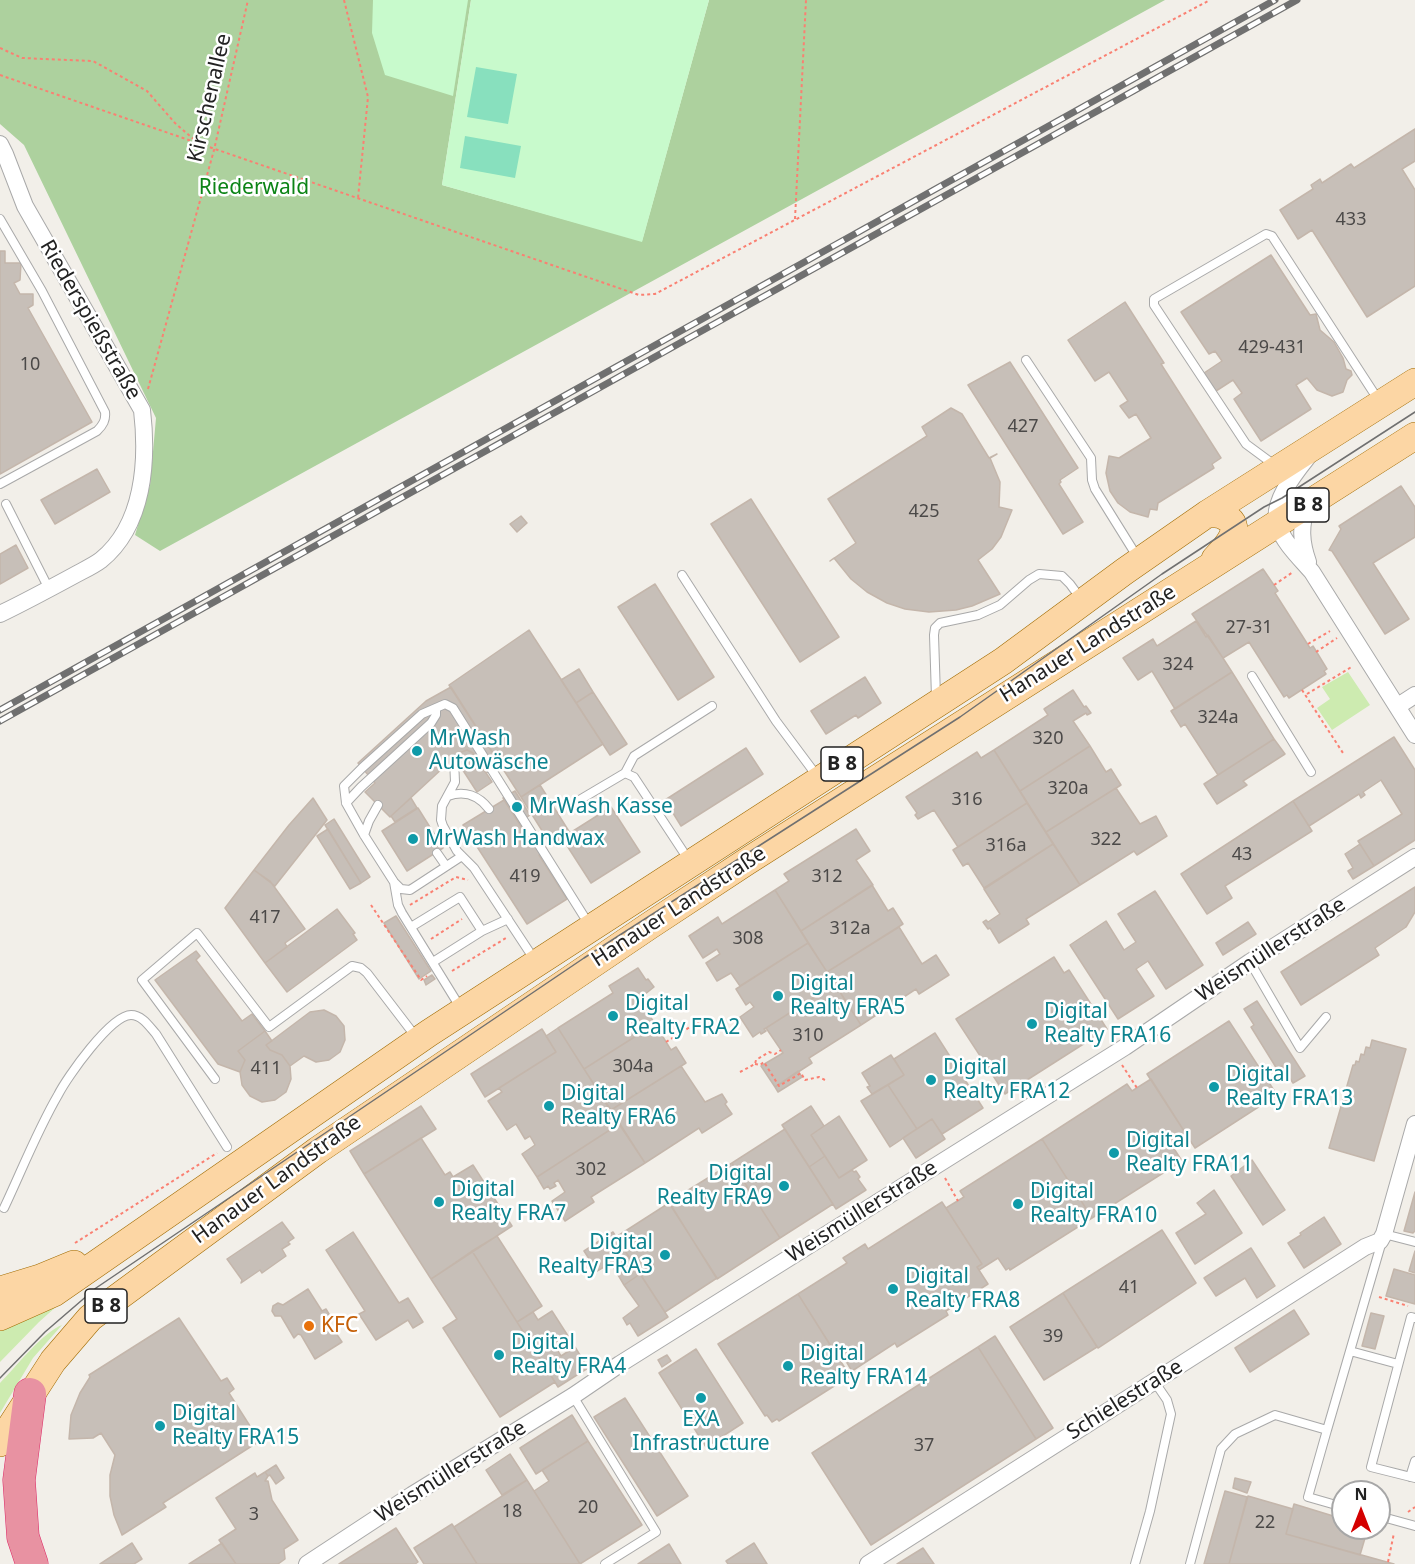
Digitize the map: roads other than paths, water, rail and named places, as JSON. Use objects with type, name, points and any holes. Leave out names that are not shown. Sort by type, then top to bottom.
[{"type":"highway","points":[[30,1394],[20,1480],[23,1537],[30,1564]]},
{"type":"highway","points":[[0,1483],[11,1522],[30,1564]]},
{"type":"main road","name":"Hanauer Landstraße","points":[[0,1317],[54,1293],[424,1031],[462,1011],[1003,661],[1207,514],[1415,382]]},
{"type":"main road","name":"Hanauer Landstraße","points":[[0,1443],[53,1361],[90,1318],[318,1150],[648,926],[1415,436]]},
{"type":"main road","points":[[1201,573],[1230,541],[1234,527],[1225,515],[1207,514]]},
{"type":"main road","points":[[0,1290],[40,1278],[115,1249]]},
{"type":"street","name":"Riederspießstraße","points":[[0,144],[6,154],[25,207],[142,410],[145,435],[145,460],[141,487],[131,519],[122,537],[101,561],[0,614]]},
{"type":"street","points":[[1324,440],[1290,479],[1280,504],[1277,525],[1304,571],[1398,706],[1415,735]]},
{"type":"street","points":[[1304,571],[1301,529],[1307,506]]},
{"type":"street","points":[[1398,706],[1415,695]]},
{"type":"street","name":"Weismüllerstraße","points":[[307,1564],[412,1495],[573,1396],[620,1364],[1115,1052],[1250,962],[1415,857]]},
{"type":"street","points":[[1384,1236],[1415,1124]]},
{"type":"street","name":"Schielestraße","points":[[868,1564],[1384,1236]]},
{"type":"lane","points":[[0,219],[42,291],[105,412],[105,416],[102,426],[97,431],[0,484]]},
{"type":"lane","points":[[1275,471],[1269,461],[1246,444],[1154,305],[1154,299],[1266,234],[1272,236],[1382,404]]},
{"type":"lane","points":[[1026,360],[1091,458],[1092,480],[1095,489],[1140,561]]},
{"type":"lane","points":[[6,504],[49,589]]},
{"type":"lane","points":[[936,704],[934,635],[935,628],[940,623],[978,615],[1000,605],[1039,574],[1062,576],[1083,603]]},
{"type":"lane","points":[[682,575],[776,721],[819,779]]},
{"type":"lane","points":[[1252,676],[1311,772]]},
{"type":"lane","points":[[462,856],[410,890],[401,889],[394,882],[346,803],[344,786],[422,714],[445,704],[453,708],[590,927]]},
{"type":"lane","points":[[571,805],[625,773],[634,756],[712,706]]},
{"type":"lane","points":[[346,803],[431,723],[436,715],[435,709]]},
{"type":"lane","points":[[454,759],[455,782],[442,806],[441,820],[462,856],[474,868],[536,962]]},
{"type":"lane","points":[[625,773],[634,777],[690,862]]},
{"type":"lane","points":[[448,796],[460,793],[472,795],[483,801],[489,809]]},
{"type":"lane","points":[[364,835],[378,805]]},
{"type":"lane","points":[[437,853],[446,866]]},
{"type":"lane","points":[[394,882],[398,905],[462,1011]]},
{"type":"lane","points":[[411,927],[460,897],[482,931]]},
{"type":"lane","points":[[433,962],[482,931],[508,919]]},
{"type":"lane","points":[[215,1079],[142,980],[197,933],[269,1027],[352,966],[361,968],[367,973],[424,1031]]},
{"type":"lane","points":[[1250,962],[1300,1047],[1326,1017]]},
{"type":"lane","points":[[4,1208],[58,1093],[102,1034],[118,1019],[125,1016],[138,1016],[156,1034],[227,1147]]},
{"type":"lane","points":[[1331,1503],[1308,1497],[1384,1236],[1415,1242]]},
{"type":"lane","points":[[1415,1318],[1411,1317],[1371,1467],[1413,1478],[1415,1461]]},
{"type":"lane","points":[[1350,1351],[1398,1364]]},
{"type":"lane","points":[[1136,1564],[1171,1414],[1167,1400],[1154,1381]]},
{"type":"lane","points":[[573,1396],[656,1532],[605,1564]]},
{"type":"lane","points":[[1190,1564],[1221,1449],[1236,1434],[1275,1415],[1327,1430]]},
{"type":"lane","points":[[1391,1519],[1415,1526]]},
{"type":"tram line","points":[[0,1378],[45,1332],[96,1288],[584,958],[960,717],[1162,574],[1415,412]]},
{"type":"railway","points":[[0,710],[1275,0]]},
{"type":"railway","points":[[0,721],[1297,0]]},
{"type":"place","name":"MrWash Autowäsche","points":[[417,751]]},
{"type":"place","name":"MrWash Kasse","points":[[517,807]]},
{"type":"place","name":"MrWash Handwax","points":[[413,839]]},
{"type":"place","name":"Digital Realty FRA5","points":[[778,996]]},
{"type":"place","name":"Digital Realty FRA2","points":[[613,1016]]},
{"type":"place","name":"Digital Realty FRA16","points":[[1032,1024]]},
{"type":"place","name":"Digital Realty FRA12","points":[[931,1080]]},
{"type":"place","name":"Digital Realty FRA13","points":[[1214,1087]]},
{"type":"place","name":"Digital Realty FRA6","points":[[549,1106]]},
{"type":"place","name":"Digital Realty FRA11","points":[[1114,1153]]},
{"type":"place","name":"Digital Realty FRA9","points":[[784,1186]]},
{"type":"place","name":"Digital Realty FRA7","points":[[439,1202]]},
{"type":"place","name":"Digital Realty FRA10","points":[[1018,1204]]},
{"type":"place","name":"Digital Realty FRA3","points":[[665,1255]]},
{"type":"place","name":"Digital Realty FRA8","points":[[893,1289]]},
{"type":"place","name":"KFC","points":[[309,1326]]},
{"type":"place","name":"Digital Realty FRA4","points":[[499,1355]]},
{"type":"place","name":"Digital Realty FRA14","points":[[788,1366]]},
{"type":"place","name":"EXA Infrastructure","points":[[701,1398]]},
{"type":"place","name":"Digital Realty FRA15","points":[[160,1426]]},
{"type":"park label","name":"Riederwald","points":[[254,188]]}]
